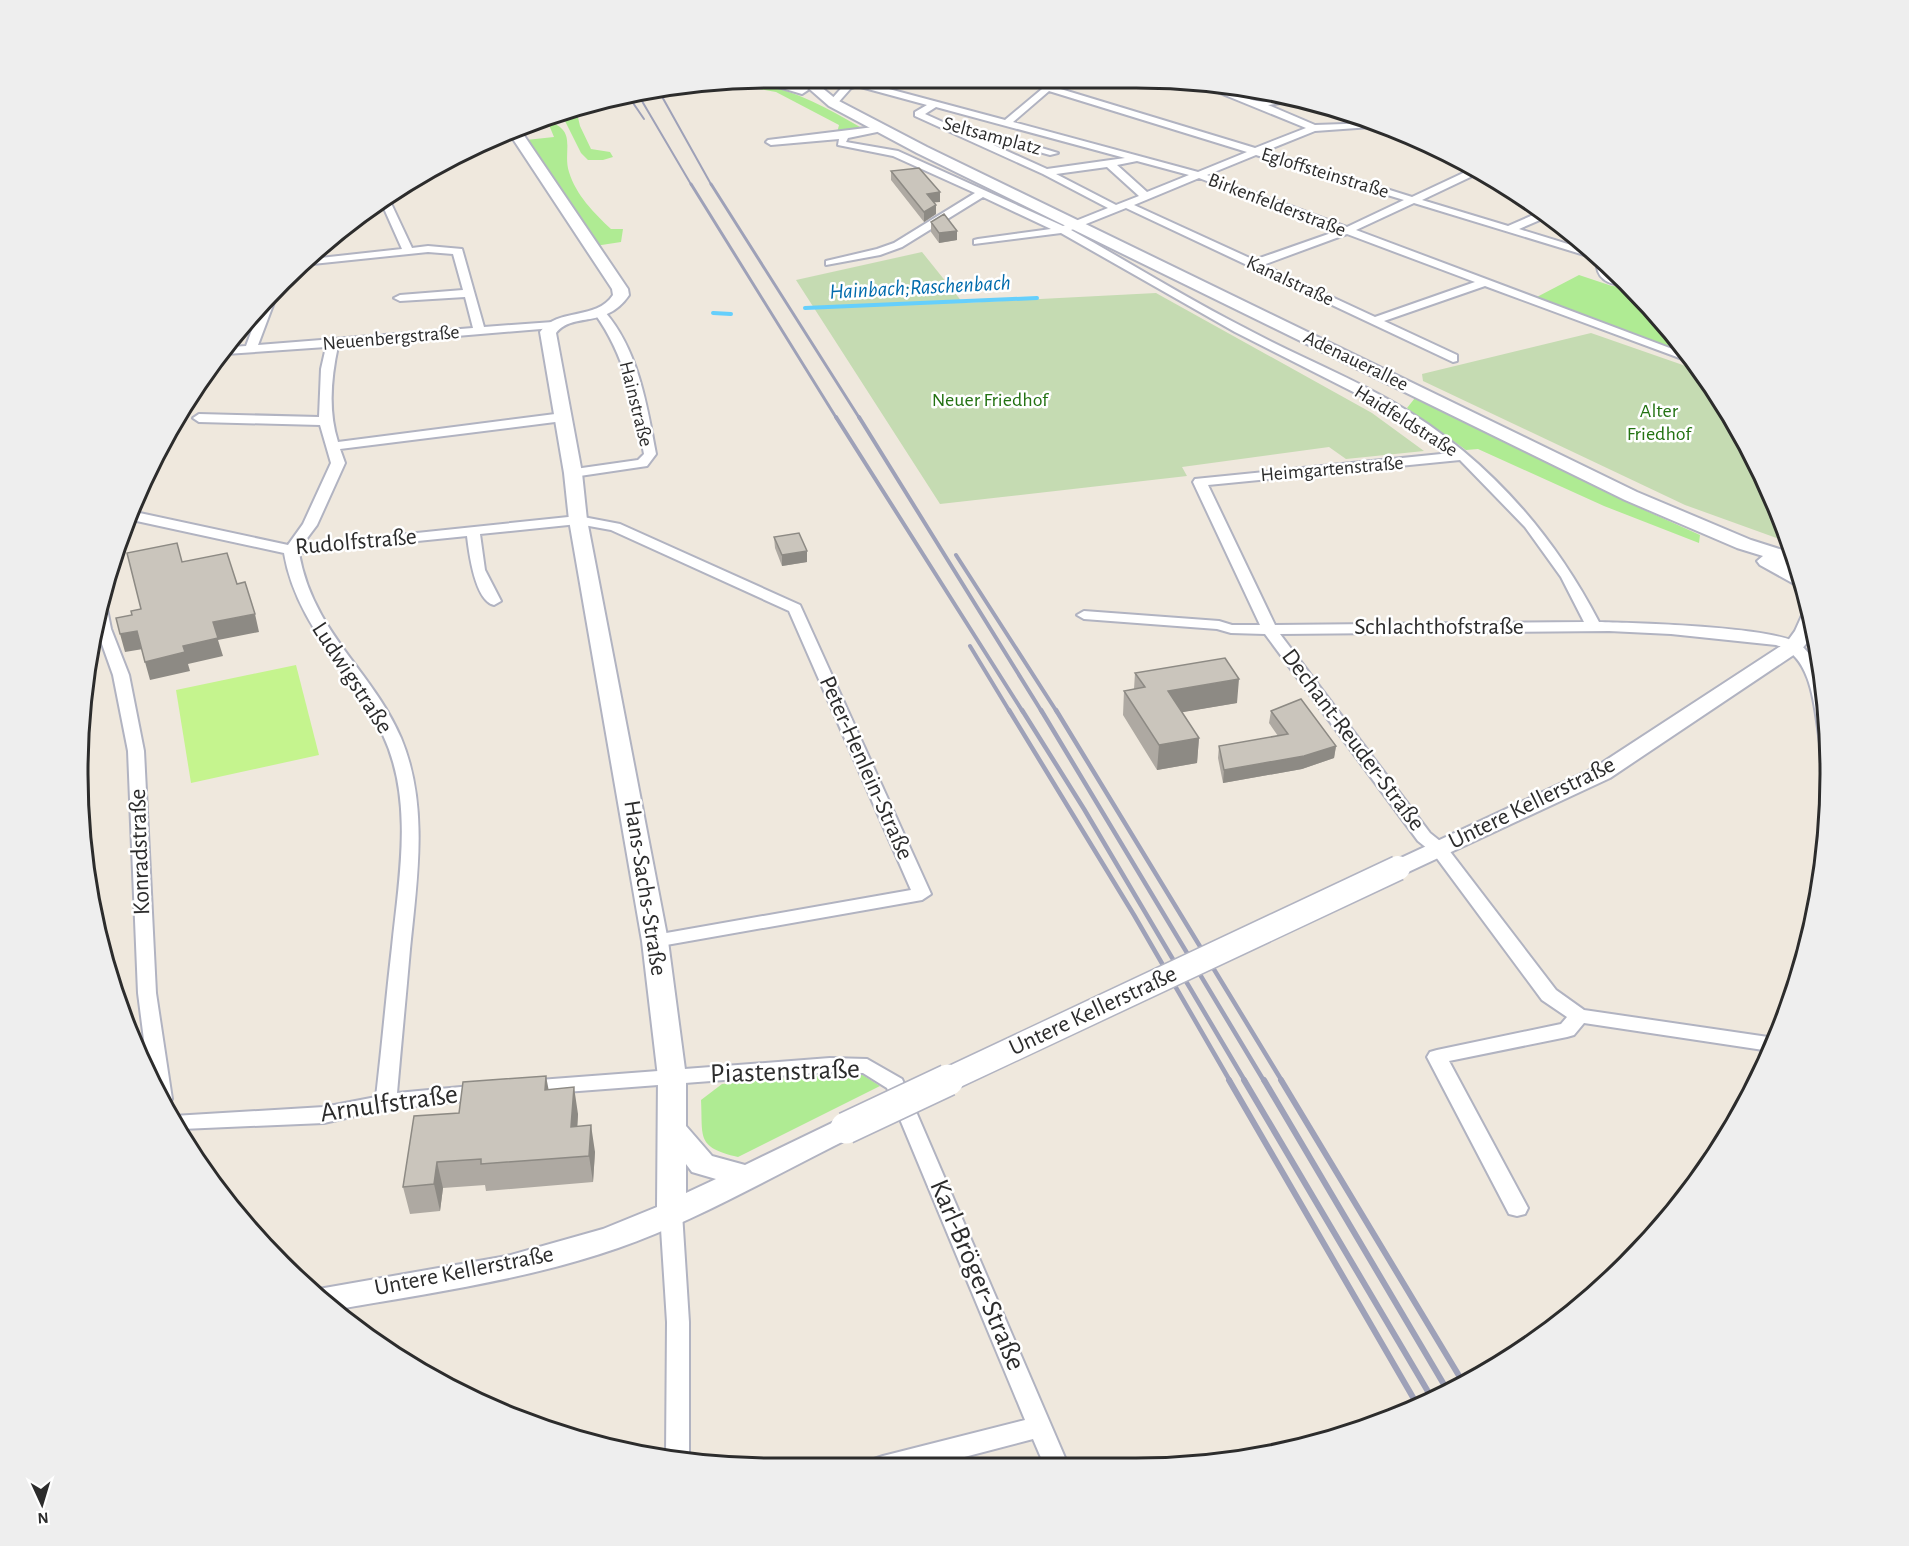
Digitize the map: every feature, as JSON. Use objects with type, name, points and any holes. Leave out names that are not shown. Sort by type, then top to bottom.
[{"type":"street","name":"Adenauerallee","points":[[808,88],[874,130],[922,150]]},
{"type":"street","name":"Adenauerallee","points":[[809,88],[1070,228],[1631,496],[1744,544],[1785,557]]},
{"type":"street","points":[[833,103],[846,88]]},
{"type":"street","name":"Birkenfelderstraße","points":[[879,88],[1199,175],[1678,355]]},
{"type":"street","points":[[1007,123],[1048,88]]},
{"type":"street","name":"Egloffsteinstraße","points":[[1048,88],[1578,251]]},
{"type":"street","points":[[1235,96],[1314,128]]},
{"type":"street","points":[[1258,104],[1271,102]]},
{"type":"street","name":"Seltsamplatz","points":[[935,104],[918,114],[1122,207]]},
{"type":"street","name":"Seltsamplatz","points":[[930,120],[1053,153]]},
{"type":"street","points":[[978,242],[1070,228],[1314,128],[1357,125]]},
{"type":"street","name":"Haidfeldstraße","points":[[771,142],[833,136],[844,138],[874,130]]},
{"type":"street","points":[[519,138],[620,288],[620,299],[601,314],[553,325]]},
{"type":"street","name":"Haidfeldstraße","points":[[844,138],[841,143],[852,147],[895,153],[983,193],[1070,228],[1239,330],[1387,404],[1463,456],[1530,525],[1568,577],[1594,627]]},
{"type":"street","name":"Seltsamplatz","points":[[1034,175],[1140,159]]},
{"type":"street","points":[[1110,164],[1146,197]]},
{"type":"street","points":[[1254,264],[1346,231],[1469,175]]},
{"type":"street","points":[[830,263],[880,252],[898,245],[983,193]]},
{"type":"street","points":[[389,207],[408,251]]},
{"type":"street","name":"Kanalstraße","points":[[1122,207],[1254,264],[1453,358]]},
{"type":"street","points":[[1510,230],[1535,217]]},
{"type":"street","points":[[318,262],[408,251],[453,249],[461,255],[479,330]]},
{"type":"street","points":[[1374,321],[1484,283]]},
{"type":"street","points":[[400,298],[470,293]]},
{"type":"street","name":"Hainstraße","points":[[573,472],[642,463],[648,459],[650,454],[631,374],[613,328],[601,314]]},
{"type":"street","points":[[250,350],[262,317]]},
{"type":"street","name":"Neuenbergstraße","points":[[234,351],[553,325]]},
{"type":"street","name":"Hans-Sachs-Straße","points":[[553,325],[549,337],[573,472],[578,520],[655,941],[672,1077],[671,1213],[678,1322],[678,1451]]},
{"type":"street","points":[[291,550],[310,525],[338,463],[335,446],[325,421],[327,369],[333,343]]},
{"type":"street","points":[[335,446],[563,417]]},
{"type":"street","points":[[199,418],[325,421]]},
{"type":"street","name":"Heimgartenstraße","points":[[1200,482],[1463,456]]},
{"type":"street","name":"Dechant-Reuder-Straße","points":[[1200,482],[1270,630],[1424,837],[1439,849],[1549,994],[1579,1016],[1765,1043]]},
{"type":"street","name":"Rudolfstraße","points":[[139,517],[291,550],[578,520]]},
{"type":"street","name":"Peter-Henlein-Straße","points":[[578,520],[615,527],[795,608],[922,894],[655,941]]},
{"type":"street","points":[[473,531],[478,570],[494,601]]},
{"type":"street","points":[[1744,544],[1790,573]]},
{"type":"street","name":"Ludwigstraße","points":[[291,550],[292,564],[308,608],[366,692],[392,736],[406,777],[410,851],[386,1102]]},
{"type":"street","name":"Schlachthofstraße","points":[[1084,615],[1219,625],[1231,629],[1270,630],[1432,625],[1594,627],[1706,632],[1770,639],[1794,646]]},
{"type":"street","name":"Konradstraße","points":[[104,630],[121,675],[136,750],[142,924],[152,1060]]},
{"type":"street","name":"Untere Kellerstraße","points":[[333,1297],[507,1268],[610,1239],[671,1213],[1602,773],[1794,646],[1805,631]]},
{"type":"street","points":[[1794,646],[1812,669]]},
{"type":"street","points":[[1517,1208],[1437,1057],[1568,1030],[1579,1016]]},
{"type":"street","name":"Piastenstraße","points":[[672,1077],[830,1065],[867,1066],[895,1084]]},
{"type":"street","name":"Arnulfstraße","points":[[184,1122],[324,1114],[386,1102],[672,1077]]},
{"type":"street","name":"Karl-Bröger-Straße","points":[[895,1084],[1053,1458]]},
{"type":"street","points":[[672,1129],[702,1164],[753,1173]]},
{"type":"street","points":[[918,1458],[1040,1427]]},
{"type":"green space","points":[[777,88],[805,98],[860,127],[856,133],[837,133],[839,125],[776,92],[757,89]]},
{"type":"green space","points":[[578,117],[591,149],[610,152],[613,157],[588,160],[581,153],[565,121]]},
{"type":"green space","points":[[555,124],[563,129],[566,135],[567,164],[576,188],[592,210],[611,229],[623,229],[621,242],[595,246],[526,140],[554,137],[550,126]]},
{"type":"green space","name":"Neuer Friedhof","points":[[922,252],[963,303],[1156,293],[1372,413],[1424,451],[1346,459],[1329,447],[1182,467],[1187,476],[940,504],[796,280]]},
{"type":"green space","points":[[1579,275],[1617,286],[1672,347],[1535,298]]},
{"type":"green space","name":"Alter Friedhof","points":[[1591,333],[1686,366],[1729,431],[1750,470],[1779,539],[1685,505],[1423,381],[1422,374]]},
{"type":"green space","points":[[1415,398],[1700,535],[1699,543],[1604,506],[1478,449],[1466,450],[1407,408]]},
{"type":"green space","points":[[296,665],[319,755],[191,783],[176,690]]},
{"type":"green space","points":[[858,1072],[880,1086],[738,1157],[715,1149],[704,1139],[701,1100],[722,1084]]},
{"type":"building","points":[[919,168],[940,192],[927,194],[936,205],[924,212],[891,171]]},
{"type":"building","points":[[944,214],[957,231],[939,233],[931,222]]},
{"type":"building","points":[[799,533],[807,551],[782,555],[774,537]]},
{"type":"building","points":[[177,543],[182,562],[227,553],[237,584],[245,582],[255,614],[213,622],[218,638],[183,646],[185,652],[145,662],[137,631],[120,634],[116,618],[132,615],[131,611],[141,609],[127,553]]},
{"type":"building","points":[[1225,658],[1239,679],[1168,691],[1199,738],[1159,745],[1124,691],[1145,687],[1135,673]]},
{"type":"building","points":[[1301,699],[1336,746],[1304,756],[1224,770],[1219,746],[1288,734],[1271,711]]},
{"type":"building","points":[[546,1076],[545,1090],[574,1087],[571,1127],[591,1125],[589,1156],[481,1164],[481,1159],[437,1162],[434,1184],[403,1187],[414,1116],[459,1113],[463,1082]]},
{"type":"waterway","name":"Hainbach;Raschenbach","points":[[805,308],[1037,298]]},
{"type":"waterway","points":[[713,313],[731,314]]},
{"type":"railway","points":[[663,98],[712,186]]},
{"type":"railway","points":[[642,101],[692,186]]},
{"type":"railway","points":[[633,103],[644,119]]},
{"type":"railway","points":[[691,184],[837,419]]},
{"type":"railway","points":[[711,184],[860,419]]},
{"type":"railway","points":[[836,417],[1023,712]]},
{"type":"railway","points":[[859,417],[1042,712]]},
{"type":"railway","points":[[956,555],[1057,712]]},
{"type":"railway","points":[[970,646],[1010,712]]},
{"type":"railway","points":[[1009,710],[1134,915],[1230,1081]]},
{"type":"railway","points":[[1022,710],[1084,809],[1245,1081]]},
{"type":"railway","points":[[1041,710],[1264,1081]]},
{"type":"railway","points":[[1056,710],[1282,1081]]},
{"type":"railway","points":[[1229,1080],[1413,1398]]},
{"type":"railway","points":[[1244,1080],[1428,1392]]},
{"type":"railway","points":[[1264,1080],[1444,1384]]},
{"type":"railway","points":[[1281,1080],[1459,1376]]}]
